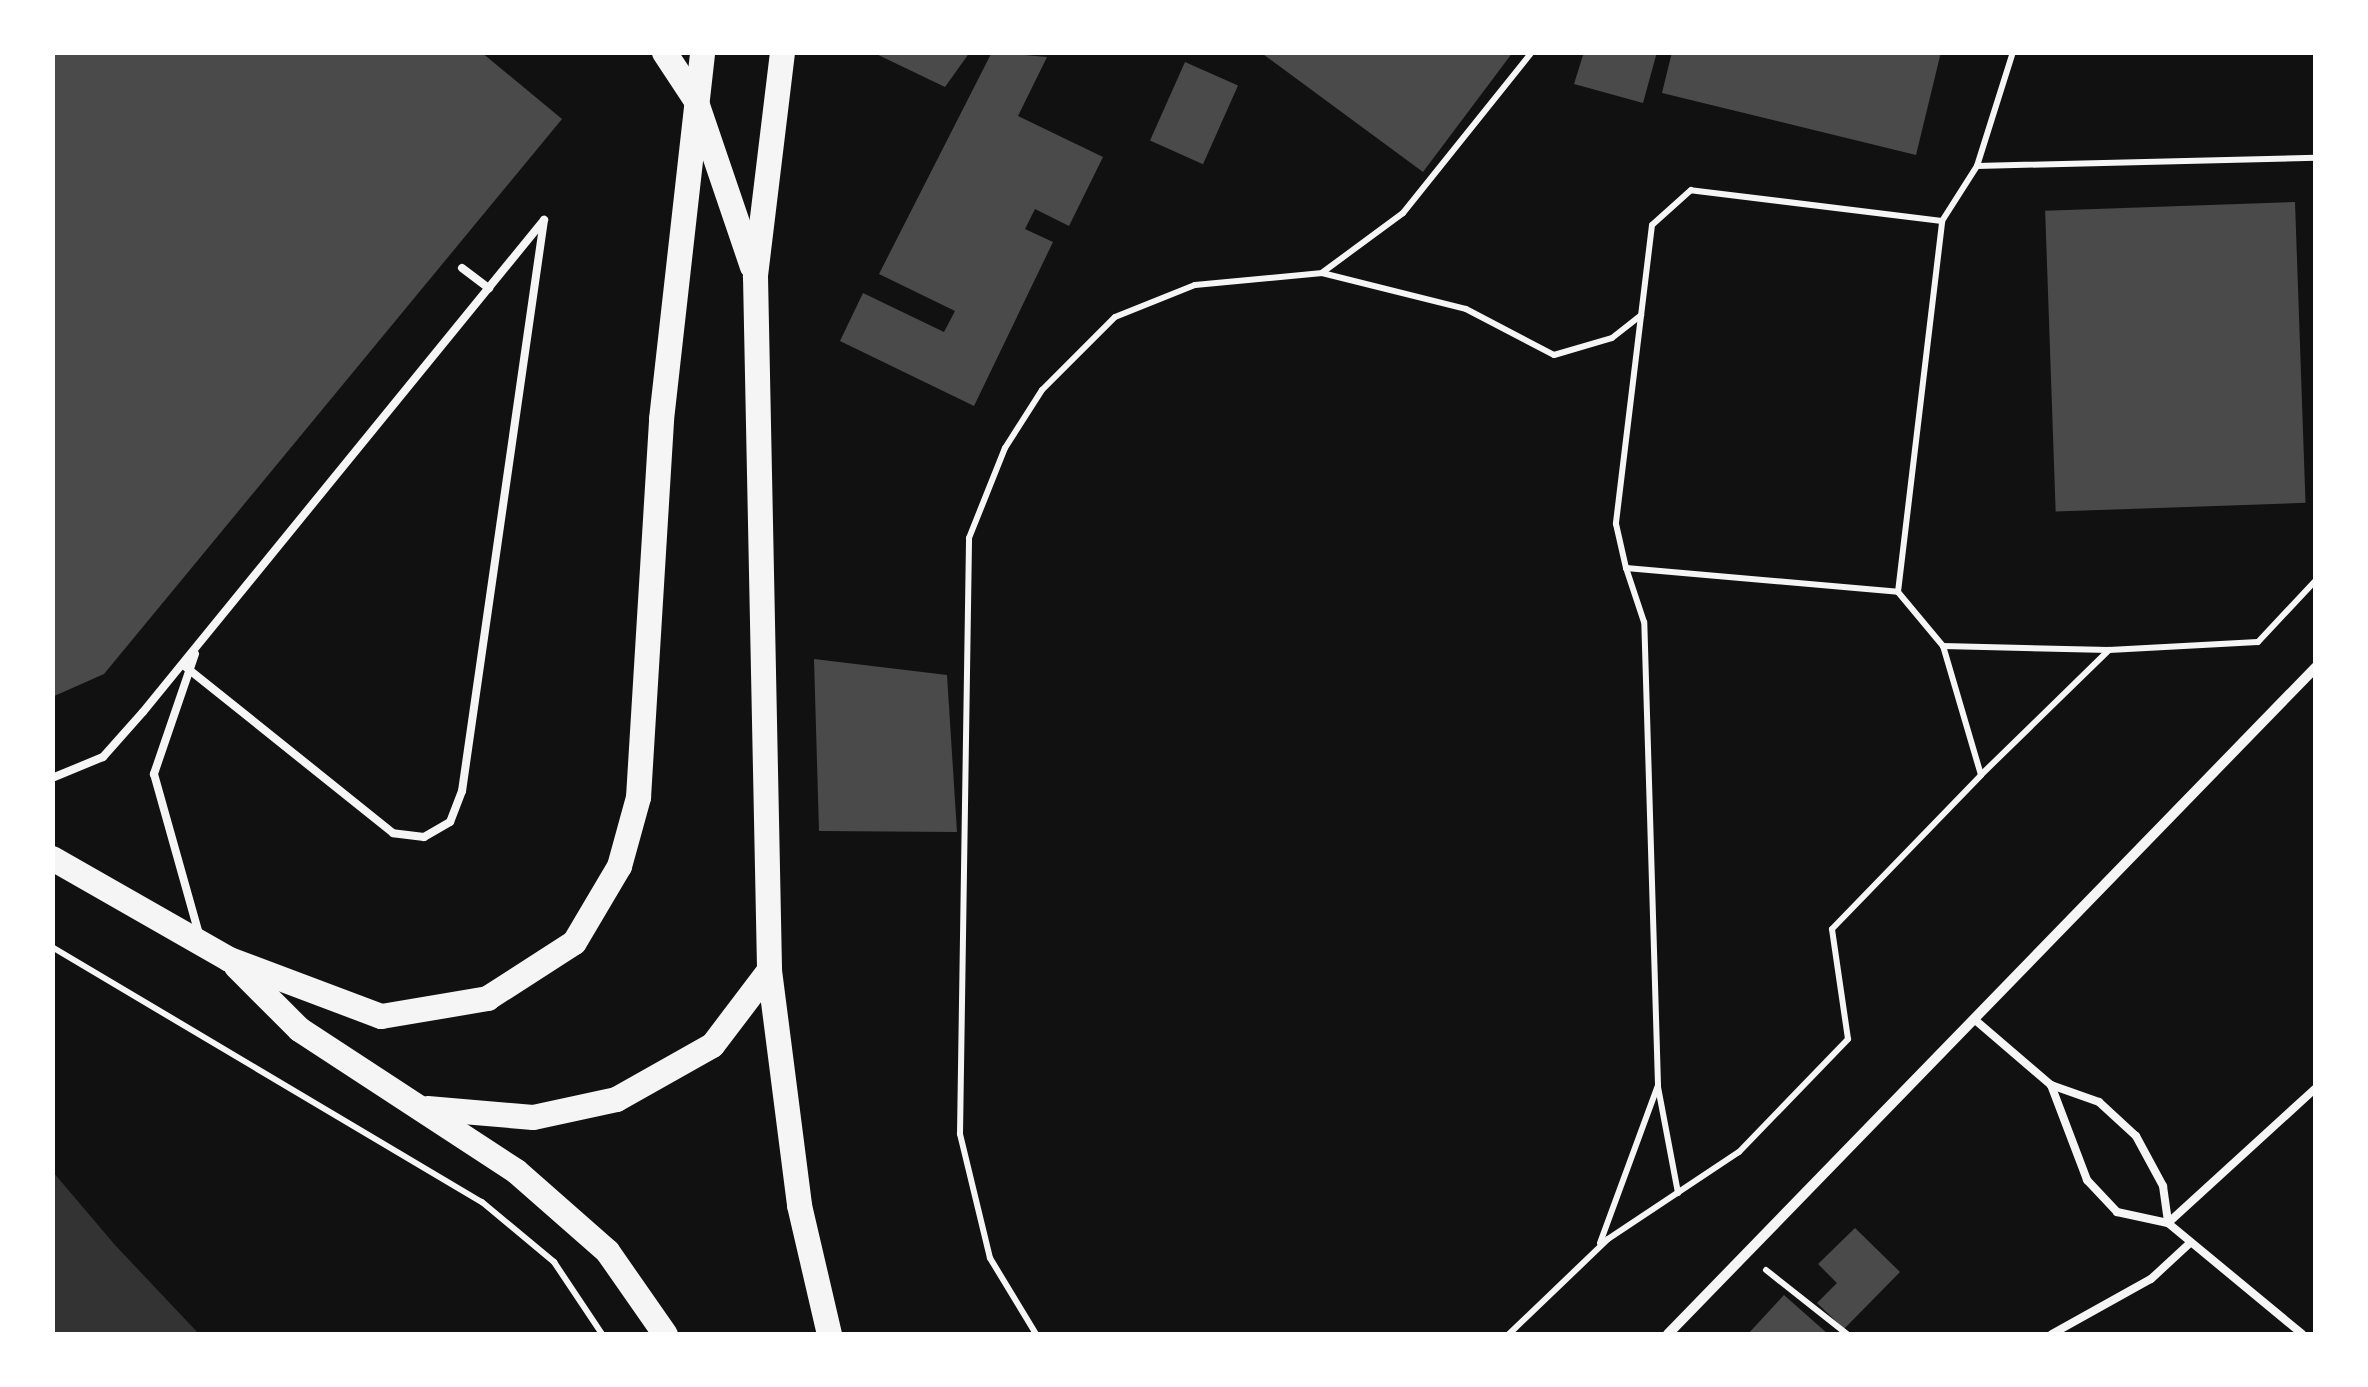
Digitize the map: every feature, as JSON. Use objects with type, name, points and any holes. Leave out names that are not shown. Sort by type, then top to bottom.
[{"type":"main road","points":[[664,52],[695,99],[755,276]]},
{"type":"main road","points":[[52,858],[229,959],[381,1016],[437,1013],[538,972],[598,909],[638,797],[661,419],[702,52]]},
{"type":"main road","points":[[695,99],[719,52]]},
{"type":"main road","points":[[782,52],[755,276],[769,970],[800,1205],[830,1334]]},
{"type":"main road","points":[[229,959],[299,1029],[422,1108],[607,1250],[660,1324],[682,1334]]},
{"type":"main road","points":[[422,1108],[532,1117],[616,1099],[712,1044],[769,970]]},
{"type":"street","points":[[1668,1334],[2316,667]]},
{"type":"lane","points":[[52,778],[103,757],[186,668],[544,220],[462,792],[450,822],[424,837],[393,833],[186,668]]},
{"type":"lane","points":[[462,268],[489,288]]},
{"type":"lane","points":[[186,668],[154,774],[202,946]]},
{"type":"lane","points":[[1974,1019],[2051,1085],[2099,1102],[2136,1136],[2163,1186],[2168,1223]]},
{"type":"lane","points":[[2051,1085],[2087,1180],[2117,1212],[2168,1223],[2302,1334]]},
{"type":"lane","points":[[2168,1223],[2316,1088]]},
{"type":"lane","points":[[2052,1334],[2151,1279],[2191,1242]]},
{"type":"path","points":[[1322,273],[1403,212],[1532,52]]},
{"type":"path","points":[[1898,592],[1942,221],[1977,166],[2013,52]]},
{"type":"path","points":[[1977,166],[2316,158]]},
{"type":"path","points":[[1678,1193],[1658,1085],[1644,622],[1616,524],[1652,226],[1691,190],[1942,221]]},
{"type":"path","points":[[1036,1334],[990,1258],[960,1134],[969,538],[984,489],[1042,390],[1115,317],[1196,285],[1322,273],[1466,308],[1554,355],[1612,338],[1641,315]]},
{"type":"path","points":[[1626,568],[1898,592],[1943,646],[1981,775]]},
{"type":"path","points":[[1943,646],[2108,650],[2258,642],[2316,580]]},
{"type":"path","points":[[1509,1334],[1598,1249],[1739,1152],[1848,1039],[1832,929],[2108,650]]},
{"type":"path","points":[[52,947],[482,1202],[554,1262],[602,1334]]},
{"type":"path","points":[[1598,1249],[1658,1085]]},
{"type":"path","points":[[1766,1270],[1847,1334]]},
{"type":"shaded area","points":[[53,1172],[115,1245],[199,1334],[53,1334]]},
{"type":"building","points":[[52,52],[481,52],[562,119],[104,674],[52,697]]},
{"type":"building","points":[[872,52],[970,52],[945,87]]},
{"type":"building","points":[[992,52],[1047,57],[1018,116],[1103,157],[1069,226],[1035,209],[1025,229],[1053,242],[974,406],[840,341],[863,293],[944,332],[955,311],[879,274]]},
{"type":"building","points":[[1260,52],[1513,52],[1423,172]]},
{"type":"building","points":[[1584,52],[1657,52],[1643,103],[1574,84]]},
{"type":"building","points":[[1672,52],[1941,52],[1916,155],[1662,93]]},
{"type":"building","points":[[1185,62],[1238,86],[1203,164],[1150,141]]},
{"type":"building","points":[[2295,202],[2306,503],[2056,512],[2045,211]]},
{"type":"building","points":[[814,659],[947,675],[957,832],[819,831]]},
{"type":"building","points":[[1855,1228],[1900,1272],[1844,1329],[1817,1303],[1837,1283],[1818,1264]]},
{"type":"building","points":[[1784,1295],[1828,1334],[1748,1334]]}]
